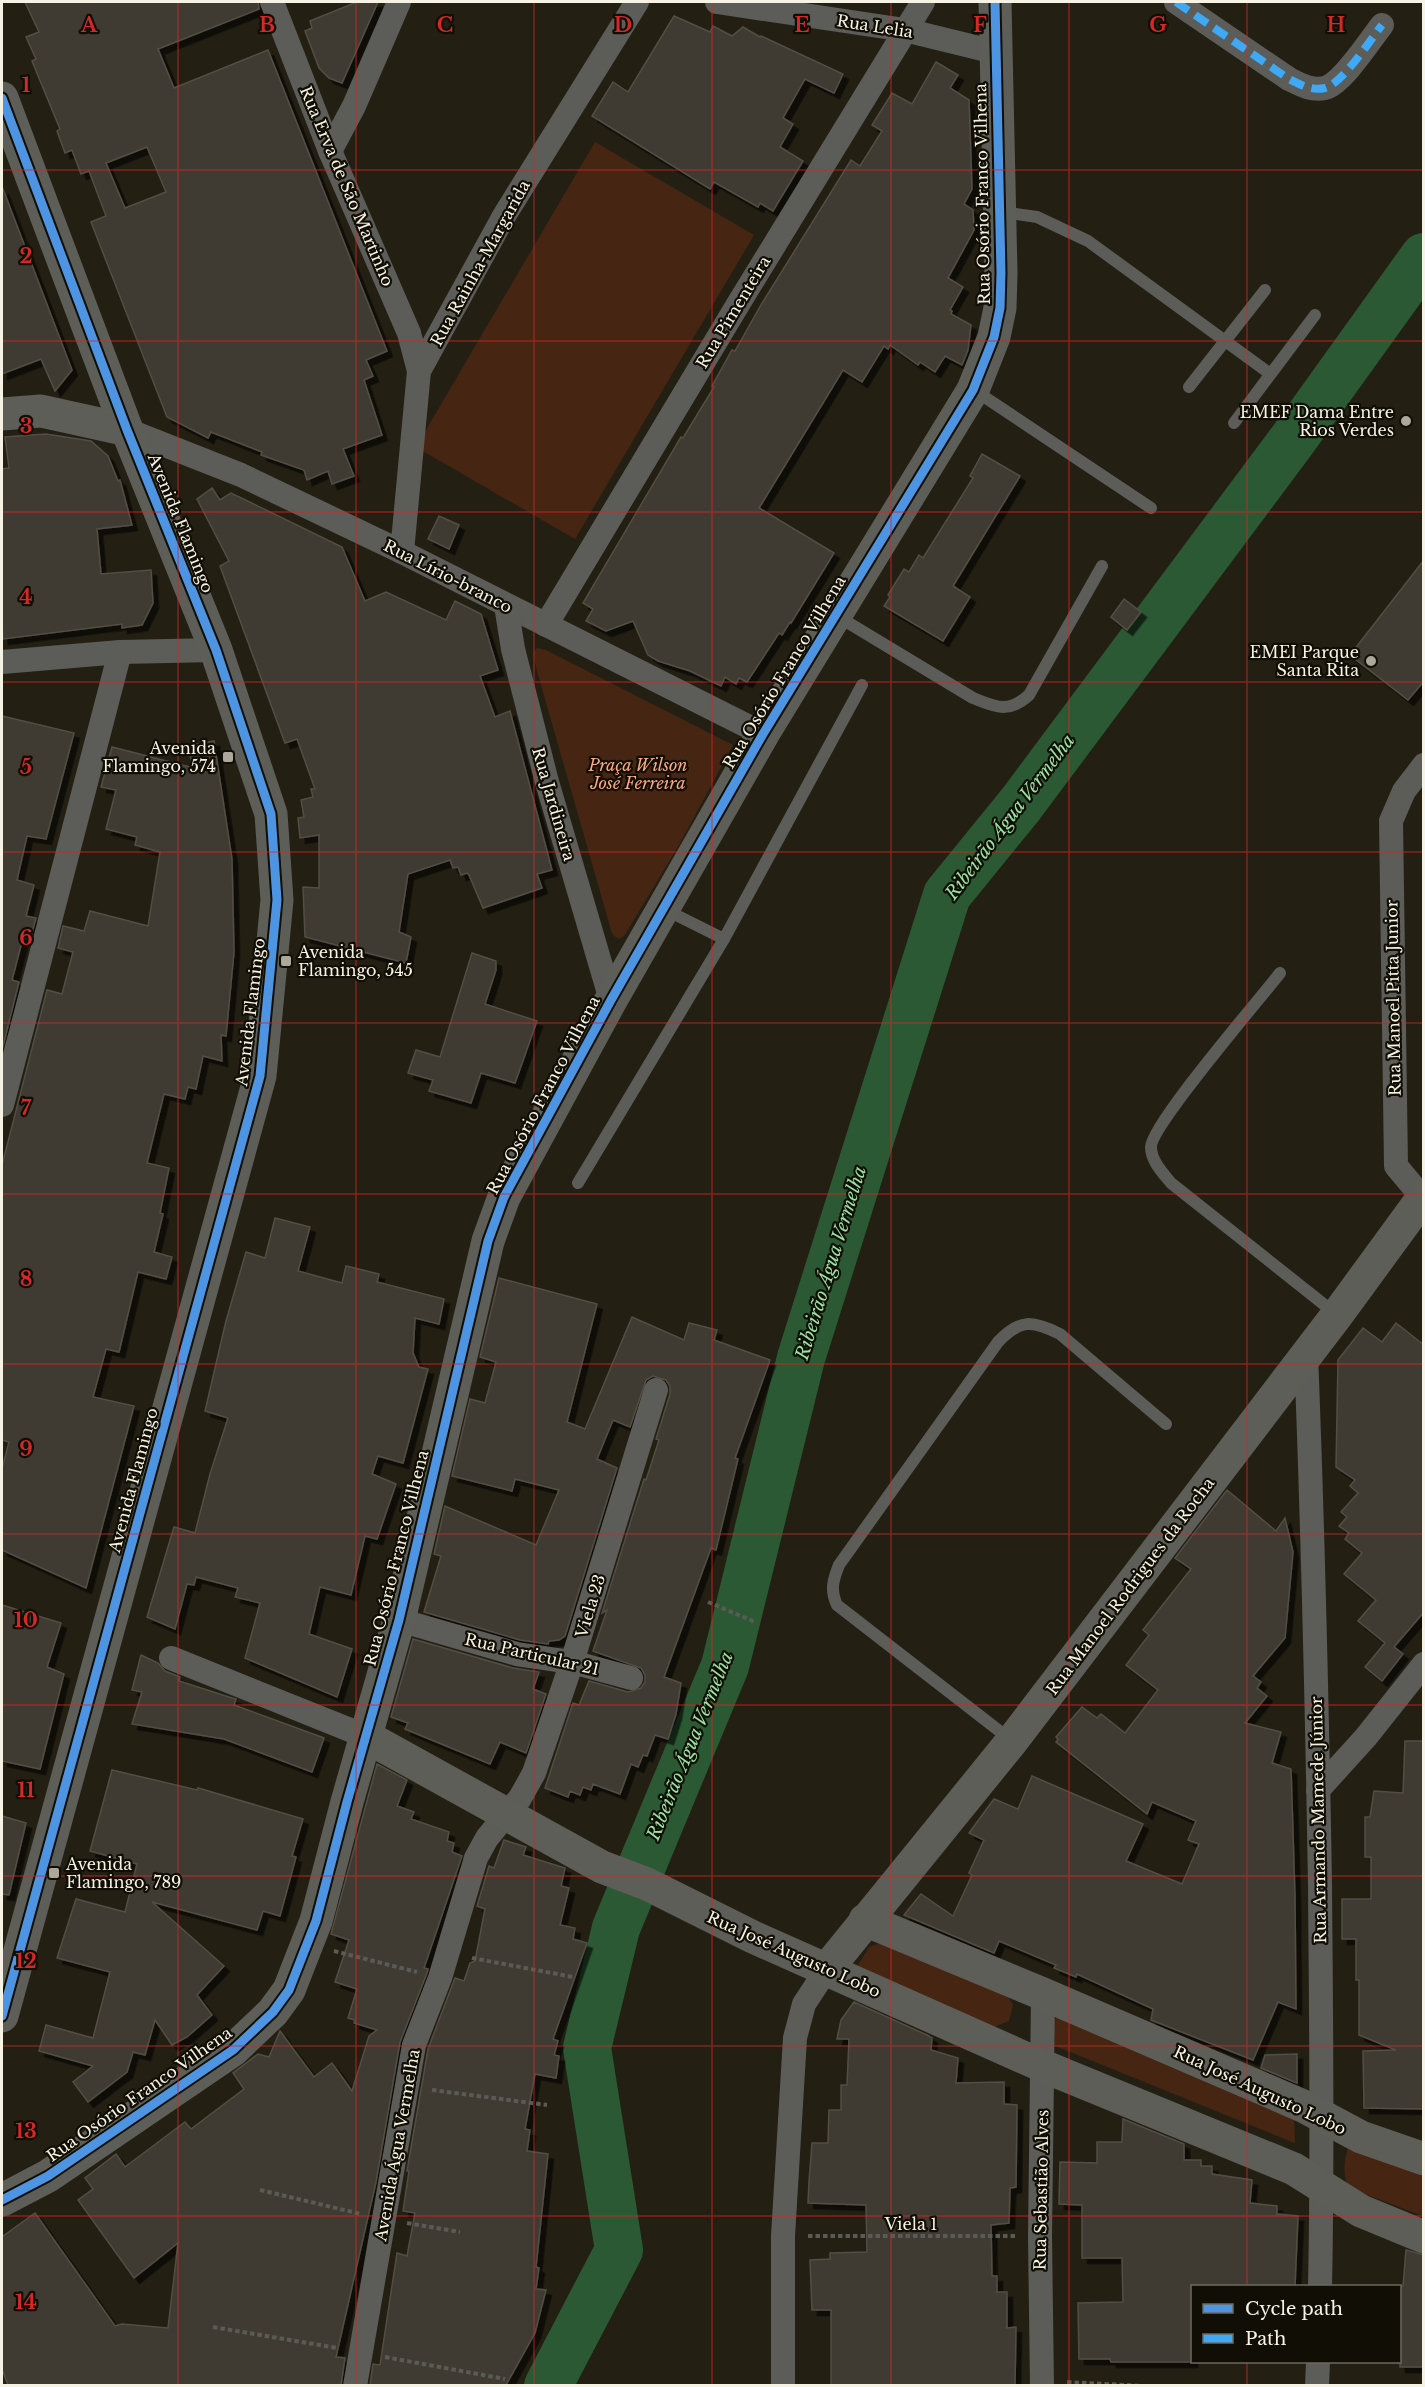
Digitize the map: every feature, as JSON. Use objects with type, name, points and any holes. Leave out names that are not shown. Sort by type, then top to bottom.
[{"type":"street","name":"Rua Erva de São Martinho","points":[[272,2],[330,151],[409,333],[419,371]]},
{"type":"street","points":[[330,151],[354,106],[399,2]]},
{"type":"street","name":"Rua Rainha-Margarida","points":[[402,552],[419,371],[504,216],[637,2]]},
{"type":"street","name":"Rua Lelia","points":[[717,2],[905,30],[995,52]]},
{"type":"street","name":"Rua Pimenteira","points":[[546,625],[923,2]]},
{"type":"street","name":"Rua Osório Franco Vilhena","points":[[2,2200],[48,2176],[233,2050],[273,2012],[289,1990],[315,1921],[399,1620],[488,1241],[504,1197],[611,1000],[763,735],[973,390],[994,337],[1000,308],[995,2]]},
{"type":"street","points":[[1176,2],[1289,79],[1308,88],[1326,88],[1339,79],[1383,25]]},
{"type":"street","name":"Avenida Flamingo","points":[[2,2016],[260,1076],[277,900],[271,814],[216,650],[127,430],[3,106]]},
{"type":"street","points":[[2,414],[42,411],[127,430]]},
{"type":"street","name":"Rua Lírio-branco","points":[[127,430],[241,475],[402,552],[763,735]]},
{"type":"street","name":"Rua Jardineira","points":[[506,605],[513,649],[544,771],[611,1000]]},
{"type":"street","points":[[2,662],[120,652],[216,650]]},
{"type":"street","points":[[2,1106],[120,652]]},
{"type":"street","name":"Rua Manoel Pitta Junior","points":[[1423,1197],[1396,1166],[1391,821],[1404,791],[1424,765]]},
{"type":"street","name":"Rua Manoel Rodrigues da Rocha","points":[[827,1969],[1012,1741],[1423,1197]]},
{"type":"street","name":"Rua Armando Mamede Júnior","points":[[1306,1354],[1318,1790],[1322,2187],[1320,2285]]},
{"type":"street","name":"Viela 23","points":[[507,1813],[520,1798],[534,1773],[572,1662],[656,1390]]},
{"type":"street","name":"Rua Particular 21","points":[[399,1620],[517,1654],[572,1662],[632,1678]]},
{"type":"street","name":"Rua José Augusto Lobo","points":[[171,1658],[365,1736],[602,1867],[647,1884],[753,1938],[1043,2066],[1294,2169],[1361,2211],[1424,2236]]},
{"type":"street","points":[[1318,1790],[1366,1737],[1424,1664]]},
{"type":"street","name":"Avenida Água Vermelha","points":[[354,2385],[414,2044],[440,1978],[476,1858],[487,1838],[507,1813]]},
{"type":"street","name":"Rua José Augusto Lobo","points":[[865,1920],[1303,2106],[1361,2137],[1424,2159]]},
{"type":"street","points":[[783,2385],[783,2236],[795,2038],[804,2004],[827,1969]]},
{"type":"street","name":"Rua Sebastião Alves","points":[[1042,2383],[1040,2236],[1043,1994]]},
{"type":"street","points":[[1317,2385],[1318,2363]]},
{"type":"lane","points":[[999,212],[1037,217],[1088,241],[1269,374]]},
{"type":"lane","points":[[1189,387],[1265,290]]},
{"type":"lane","points":[[1234,423],[1314,315]]},
{"type":"lane","points":[[973,390],[1151,508]]},
{"type":"lane","points":[[836,615],[973,698],[994,706],[1007,707],[1018,704],[1029,695],[1102,566]]},
{"type":"lane","points":[[578,1183],[724,939],[862,685]]},
{"type":"lane","points":[[663,909],[724,939]]},
{"type":"lane","points":[[1280,973],[1173,1108],[1153,1136],[1151,1146],[1153,1158],[1171,1183],[1336,1315]]},
{"type":"lane","points":[[1012,1741],[837,1605],[832,1593],[833,1580],[839,1565],[998,1342],[1019,1324],[1040,1324],[1060,1334],[1166,1424]]},
{"type":"path","points":[[708,1602],[755,1622]]},
{"type":"path","points":[[307,1944],[440,1978]]},
{"type":"path","points":[[448,1953],[573,1977]]},
{"type":"path","points":[[408,2087],[547,2105]]},
{"type":"path","points":[[1042,2383],[1144,2385]]},
{"type":"green space","points":[[595,142],[754,235],[575,539],[416,447]]},
{"type":"green space","name":"Praça Wilson José Ferreira","points":[[537,648],[546,650],[733,745],[679,845],[624,936],[619,939],[613,935],[611,930],[537,671],[533,654]]},
{"type":"green space","points":[[887,1941],[1007,1995],[1013,2005],[1009,2021],[991,2028],[857,1967],[869,1947]]},
{"type":"green space","points":[[1063,2015],[1294,2116],[1295,2143],[1053,2045],[1048,2022]]},
{"type":"green space","points":[[1349,2143],[1423,2174],[1423,2216],[1349,2188],[1344,2171]]},
{"type":"building","points":[[25,2],[258,2],[259,9],[158,49],[174,88],[268,50],[387,351],[366,360],[373,376],[364,380],[382,435],[343,449],[354,476],[332,484],[328,471],[307,480],[304,470],[261,455],[262,452],[211,432],[208,438],[167,417],[91,222],[106,216],[89,171],[81,174],[72,150],[65,153],[57,131],[60,129],[32,61],[36,59],[26,37],[39,32]],"holes":[[[147,147],[166,192],[125,208],[106,163]]]},
{"type":"building","points":[[357,2],[378,2],[342,83],[329,78],[319,68],[305,31],[312,28],[310,21]]},
{"type":"building","points":[[674,16],[710,32],[713,26],[732,36],[743,27],[760,37],[843,74],[834,93],[805,79],[783,118],[793,124],[780,147],[803,161],[773,211],[760,203],[758,207],[714,182],[710,189],[592,116],[613,82],[628,92]]},
{"type":"building","points":[[936,62],[958,75],[950,88],[969,100],[972,189],[964,204],[973,210],[974,230],[948,278],[963,287],[950,310],[951,314],[971,325],[968,350],[962,365],[945,356],[935,372],[920,362],[918,365],[890,345],[888,349],[884,346],[862,382],[843,370],[759,508],[834,553],[791,623],[782,635],[779,633],[747,682],[739,678],[736,684],[725,677],[721,686],[690,671],[658,661],[648,655],[633,621],[606,631],[586,621],[593,609],[583,603],[681,437],[683,438],[714,387],[712,386],[732,350],[735,351],[851,160],[860,166],[882,131],[872,125],[892,93],[912,104]]},
{"type":"building","points":[[3,189],[72,370],[55,391],[41,359],[2,374]]},
{"type":"building","points":[[46,434],[91,441],[108,456],[118,481],[120,480],[132,525],[97,529],[101,574],[151,570],[153,603],[142,625],[122,628],[122,624],[3,639],[2,469],[9,468],[5,437]]},
{"type":"building","points":[[982,454],[1020,476],[953,586],[970,597],[943,641],[884,606],[904,569],[909,572],[919,555],[923,558],[973,478],[970,476]]},
{"type":"building","points":[[212,488],[220,500],[231,493],[342,547],[365,601],[386,592],[446,620],[455,601],[481,614],[498,670],[480,676],[495,717],[510,711],[552,870],[537,874],[542,888],[483,908],[469,875],[467,873],[461,875],[458,867],[453,868],[450,860],[408,874],[399,932],[411,937],[406,963],[305,937],[303,887],[319,888],[319,835],[300,838],[298,818],[304,817],[301,800],[313,797],[311,789],[315,789],[297,739],[285,743],[220,566],[229,561],[197,499]]},
{"type":"building","points":[[439,516],[459,525],[449,549],[428,539]]},
{"type":"building","points":[[1424,560],[1424,681],[1408,700],[1350,655]]},
{"type":"building","points":[[1124,599],[1141,612],[1127,630],[1111,617]]},
{"type":"building","points":[[2,716],[74,733],[46,839],[27,836],[17,880],[34,885],[26,916],[36,918],[30,940],[23,938],[12,980],[19,982],[2,1050]]},
{"type":"building","points":[[214,741],[232,859],[234,952],[226,1036],[221,1035],[222,1061],[203,1056],[196,1089],[188,1087],[185,1099],[164,1094],[147,1163],[169,1168],[160,1213],[163,1214],[154,1252],[172,1257],[166,1279],[138,1272],[119,1352],[106,1349],[93,1397],[134,1406],[86,1588],[2,1550],[2,1469],[9,1442],[2,1440],[2,1165],[47,990],[62,994],[73,952],[58,948],[63,926],[84,931],[90,911],[148,926],[160,852],[135,845],[137,837],[106,829],[116,790],[101,787],[112,747],[194,768],[187,746]]},
{"type":"building","points":[[472,953],[496,961],[496,970],[485,1004],[537,1021],[515,1083],[481,1073],[471,1103],[429,1091],[433,1080],[408,1073],[416,1050],[440,1057]]},
{"type":"building","points":[[275,1218],[310,1227],[298,1271],[342,1283],[346,1266],[379,1274],[377,1282],[444,1299],[439,1324],[415,1318],[413,1353],[419,1367],[428,1369],[403,1463],[378,1456],[372,1474],[396,1484],[377,1539],[365,1536],[351,1595],[320,1587],[309,1634],[352,1649],[337,1697],[245,1658],[260,1603],[235,1597],[238,1588],[196,1577],[194,1585],[187,1584],[175,1629],[147,1617],[174,1527],[195,1533],[210,1474],[228,1418],[205,1411],[226,1321],[246,1252],[265,1258]]},
{"type":"building","points":[[499,1278],[597,1304],[567,1422],[585,1429],[632,1317],[684,1340],[689,1323],[717,1330],[714,1340],[770,1360],[735,1458],[738,1459],[716,1550],[711,1548],[664,1677],[681,1683],[676,1714],[668,1739],[655,1735],[647,1756],[643,1755],[638,1767],[631,1764],[620,1794],[593,1784],[591,1790],[583,1787],[580,1795],[570,1791],[568,1797],[545,1788],[573,1703],[579,1705],[589,1681],[628,1692],[641,1688],[645,1682],[645,1675],[641,1668],[593,1651],[607,1610],[602,1613],[644,1479],[646,1480],[659,1440],[656,1439],[670,1394],[670,1386],[666,1380],[653,1376],[646,1380],[630,1427],[613,1420],[597,1459],[617,1468],[565,1636],[559,1640],[549,1641],[548,1644],[520,1640],[424,1612],[441,1556],[434,1554],[445,1506],[536,1545],[559,1490],[515,1479],[512,1491],[452,1476],[470,1399],[485,1403],[496,1362],[480,1357]]},
{"type":"building","points":[[1396,1323],[1424,1345],[1424,1612],[1394,1647],[1403,1654],[1382,1681],[1365,1667],[1385,1643],[1358,1621],[1376,1600],[1344,1574],[1362,1553],[1345,1539],[1349,1533],[1339,1526],[1347,1517],[1341,1512],[1358,1493],[1350,1486],[1355,1480],[1336,1467],[1338,1360],[1363,1328],[1382,1342]]},
{"type":"building","points":[[1227,1490],[1276,1531],[1285,1518],[1293,1552],[1285,1638],[1253,1676],[1261,1682],[1257,1688],[1267,1696],[1245,1723],[1281,1732],[1272,1763],[1291,1769],[1296,2009],[1278,2002],[1253,2060],[1151,2020],[1153,2009],[1077,1974],[1076,1977],[1054,1968],[1056,1965],[999,1941],[994,1953],[904,1915],[921,1894],[953,1916],[972,1875],[969,1873],[984,1840],[969,1833],[994,1799],[1018,1809],[1032,1776],[1143,1824],[1126,1861],[1182,1884],[1199,1844],[1188,1840],[1196,1821],[1152,1802],[1147,1814],[1056,1742],[1058,1739],[1056,1737],[1082,1707],[1097,1718],[1101,1714],[1125,1733],[1158,1690],[1126,1665],[1149,1635],[1143,1630],[1191,1569],[1175,1558]]},
{"type":"building","points":[[2,1605],[61,1623],[47,1667],[64,1674],[40,1769],[2,1761]]},
{"type":"building","points":[[413,1639],[513,1668],[539,1672],[533,1689],[546,1694],[526,1753],[500,1742],[490,1764],[405,1729],[408,1723],[391,1717]]},
{"type":"building","points":[[141,1655],[158,1663],[165,1671],[180,1677],[179,1681],[236,1699],[234,1705],[324,1738],[312,1772],[224,1739],[132,1724],[142,1692],[132,1690]]},
{"type":"building","points":[[1405,1741],[1424,1741],[1424,2109],[1364,2108],[1363,2051],[1396,2050],[1359,2035],[1356,1939],[1342,1939],[1342,1899],[1371,1899],[1371,1857],[1365,1857],[1365,1817],[1370,1817],[1374,1791],[1403,1793]]},
{"type":"building","points":[[377,1764],[407,1780],[397,1806],[414,1812],[411,1819],[449,1832],[447,1841],[454,1843],[452,1852],[462,1856],[424,1968],[428,1969],[427,1973],[400,2042],[376,2182],[336,2357],[345,2358],[341,2385],[8,2385],[2,2369],[2,2237],[35,2213],[115,2326],[122,2324],[168,2328],[178,2243],[134,2278],[78,2200],[93,2189],[85,2178],[116,2154],[125,2167],[185,2122],[191,2129],[244,2089],[233,2073],[258,2054],[269,2057],[280,2031],[314,2077],[332,2063],[352,2091],[369,2036],[377,2030],[354,2023],[355,2020],[348,2018],[357,1989],[335,1982],[349,1940],[331,1934]]},
{"type":"building","points":[[112,1770],[197,1790],[198,1788],[303,1819],[292,1856],[296,1857],[280,1916],[263,1911],[257,1930],[152,1902],[224,1966],[197,1995],[212,2015],[187,2037],[172,2045],[155,2020],[145,2055],[133,2052],[127,2072],[88,2102],[73,2082],[93,2066],[39,2051],[46,2025],[93,2038],[110,1972],[57,1958],[76,1899],[125,1912],[137,1864],[90,1851]]},
{"type":"building","points":[[2,1816],[26,1823],[9,1895],[2,1894]]},
{"type":"building","points":[[504,1840],[526,1847],[523,1855],[565,1868],[561,1886],[569,1888],[560,1925],[575,1928],[573,1939],[587,1943],[553,2039],[558,2041],[554,2055],[559,2056],[556,2078],[535,2074],[525,2129],[530,2130],[527,2151],[548,2154],[536,2267],[539,2268],[536,2289],[546,2290],[535,2333],[506,2385],[370,2385],[373,2364],[380,2365],[397,2253],[407,2256],[415,2213],[403,2211],[409,2171],[407,2171],[428,2049],[455,1978],[464,1981],[470,1963],[475,1961],[485,1909],[477,1906],[489,1866],[494,1868]]},
{"type":"building","points":[[854,2002],[932,2038],[931,2050],[958,2058],[956,2083],[1004,2082],[1004,2104],[1017,2105],[1016,2187],[1010,2188],[1009,2223],[991,2225],[992,2276],[997,2276],[997,2292],[1007,2292],[1007,2328],[1016,2327],[1015,2385],[831,2385],[831,2310],[812,2310],[810,2260],[830,2259],[830,2253],[867,2252],[866,2205],[808,2203],[809,2182],[812,2143],[828,2143],[829,2110],[841,2110],[841,2085],[847,2085],[849,2039],[837,2039],[841,2020]]},
{"type":"building","points":[[1297,2054],[1297,2083],[1261,2068],[1265,2055]]},
{"type":"building","points":[[1123,2119],[1184,2144],[1184,2160],[1201,2160],[1201,2166],[1212,2166],[1212,2174],[1252,2180],[1250,2203],[1277,2206],[1277,2214],[1298,2216],[1295,2285],[1191,2285],[1191,2362],[1111,2362],[1110,2359],[1079,2359],[1078,2303],[1123,2302],[1122,2258],[1082,2258],[1082,2205],[1059,2204],[1060,2162],[1097,2163],[1097,2142],[1122,2142]]},
{"type":"building","points":[[1406,2250],[1424,2255],[1424,2367],[1400,2367],[1401,2286],[1403,2286]]},
{"type":"waterway","name":"Ribeirão Água Vermelha","points":[[548,2386],[619,2250],[587,2048],[616,1928],[725,1666],[801,1358],[947,895],[1021,804],[1294,438],[1424,257]]},
{"type":"marked path","points":[[1176,2],[1289,79],[1316,89],[1325,88],[1340,78],[1382,25]]},
{"type":"cycle path","points":[[2,2200],[48,2176],[233,2050],[273,2012],[289,1990],[316,1921],[399,1620],[488,1241],[504,1197],[611,1000],[763,734],[973,390],[994,337],[1000,308],[1001,273],[995,2]]},
{"type":"cycle path","points":[[2,98],[127,430],[216,650],[271,814],[277,900],[260,1076],[2,2016]]},
{"type":"place","name":"EMEF Dama Entre Rios Verdes","points":[[1406,421]]},
{"type":"place","name":"EMEI Parque Santa Rita","points":[[1371,661]]},
{"type":"place","name":"Avenida Flamingo, 574","points":[[228,757]]},
{"type":"place","name":"Avenida Flamingo, 545","points":[[286,961]]},
{"type":"place","name":"Avenida Flamingo, 789","points":[[54,1873]]}]
